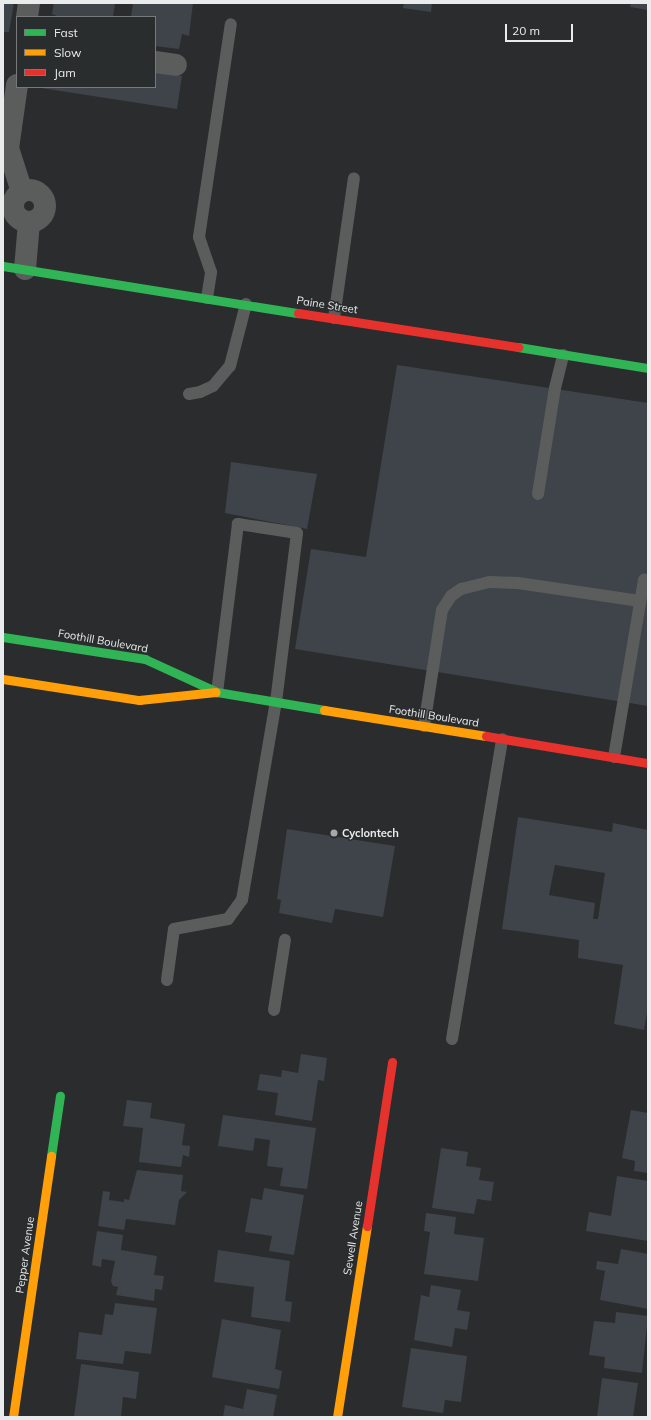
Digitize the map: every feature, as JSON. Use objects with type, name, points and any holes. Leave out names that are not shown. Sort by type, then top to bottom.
[{"type":"street","points":[[27,16],[29,3]]},
{"type":"street","points":[[17,88],[8,148],[22,192],[14,199],[14,210],[19,218],[29,222],[25,269]]},
{"type":"street","name":"Paine Street","points":[[3,266],[648,368]]},
{"type":"street","name":"Foothill Boulevard","points":[[3,637],[144,659],[217,692],[648,763]]},
{"type":"street","name":"Foothill Boulevard","points":[[3,679],[139,700],[217,692]]},
{"type":"street","name":"Sewell Avenue","points":[[338,1417],[392,1062]]},
{"type":"street","name":"Pepper Avenue","points":[[13,1417],[60,1096]]},
{"type":"lane","points":[[207,298],[211,272],[199,237],[231,24]]},
{"type":"lane","points":[[334,318],[354,178]]},
{"type":"lane","points":[[189,394],[200,392],[213,386],[230,366],[246,304]]},
{"type":"lane","points":[[538,494],[555,388],[563,355]]},
{"type":"lane","points":[[167,980],[174,928],[228,919],[242,900],[276,702],[297,533],[238,524],[217,692]]},
{"type":"lane","points":[[614,757],[644,580]]},
{"type":"lane","points":[[424,726],[442,610],[451,596],[461,589],[490,582],[518,583],[640,601]]},
{"type":"lane","points":[[452,1039],[502,739]]},
{"type":"lane","points":[[274,1010],[285,940]]},
{"type":"building","points":[[3,3],[14,3],[9,32],[3,32]]},
{"type":"building","points":[[54,3],[115,3],[113,16],[57,16],[52,14]]},
{"type":"building","points":[[133,3],[193,3],[189,36],[182,34],[179,49],[156,46],[156,16],[131,16]]},
{"type":"building","points":[[404,3],[432,3],[431,12],[403,8]]},
{"type":"building","points":[[631,3],[648,3],[648,10],[630,7]]},
{"type":"building","points":[[156,73],[182,76],[177,109],[41,88],[156,88]]},
{"type":"building","points":[[397,365],[648,403],[648,706],[295,649],[311,549],[366,557]]},
{"type":"building","points":[[231,462],[317,474],[307,529],[225,513]]},
{"type":"building","points":[[518,817],[612,832],[613,823],[648,830],[648,1007],[644,1030],[614,1024],[623,965],[578,958],[579,940],[502,929]],"holes":[[[555,865],[605,873],[598,919],[593,919],[595,903],[549,895]]]},
{"type":"building","points":[[287,829],[395,846],[383,917],[335,909],[332,923],[279,913],[281,900],[277,899]]},
{"type":"building","points":[[301,1054],[327,1058],[324,1081],[318,1080],[312,1121],[275,1115],[278,1093],[257,1090],[260,1074],[281,1077],[282,1070],[298,1073]]},
{"type":"building","points":[[127,1100],[152,1103],[150,1118],[185,1124],[182,1145],[190,1146],[189,1157],[183,1155],[181,1167],[139,1162],[143,1128],[123,1126]]},
{"type":"building","points":[[631,1110],[648,1113],[648,1173],[634,1171],[635,1161],[622,1158]]},
{"type":"building","points":[[223,1115],[316,1128],[307,1189],[280,1186],[283,1168],[267,1166],[270,1140],[255,1138],[253,1151],[218,1146]]},
{"type":"building","points":[[441,1148],[468,1152],[466,1166],[481,1168],[479,1180],[494,1182],[491,1201],[477,1199],[474,1214],[432,1208]]},
{"type":"building","points":[[137,1170],[183,1175],[181,1191],[187,1192],[179,1200],[175,1225],[126,1219],[124,1230],[98,1226],[103,1191],[110,1192],[109,1200],[124,1202],[124,1199],[129,1200]]},
{"type":"building","points":[[617,1176],[648,1181],[648,1241],[586,1231],[589,1212],[611,1216]]},
{"type":"building","points":[[264,1188],[304,1195],[294,1255],[269,1251],[272,1236],[245,1232],[251,1198],[262,1200]]},
{"type":"building","points":[[426,1213],[456,1217],[454,1234],[484,1238],[478,1281],[424,1274],[430,1232],[424,1231]]},
{"type":"building","points":[[97,1231],[123,1235],[121,1250],[157,1256],[154,1275],[164,1276],[162,1290],[155,1289],[154,1301],[116,1295],[118,1287],[113,1286],[111,1281],[115,1261],[102,1259],[101,1267],[92,1265]]},
{"type":"building","points":[[621,1249],[648,1254],[648,1309],[600,1300],[605,1271],[596,1269],[597,1261],[618,1264]]},
{"type":"building","points":[[218,1250],[290,1261],[285,1301],[292,1302],[290,1322],[251,1317],[254,1287],[214,1282]]},
{"type":"building","points":[[431,1285],[461,1290],[457,1310],[470,1312],[467,1330],[455,1328],[452,1347],[414,1340],[421,1295],[429,1297]]},
{"type":"building","points":[[115,1303],[157,1308],[151,1354],[125,1351],[123,1364],[76,1359],[79,1332],[102,1335],[105,1314],[113,1315]]},
{"type":"building","points":[[616,1312],[648,1316],[642,1373],[604,1368],[605,1357],[589,1355],[594,1321],[615,1323]]},
{"type":"building","points":[[222,1319],[281,1330],[275,1369],[282,1371],[279,1389],[212,1377]]},
{"type":"building","points":[[411,1348],[467,1356],[461,1402],[445,1400],[443,1413],[402,1407]]},
{"type":"building","points":[[81,1364],[139,1372],[136,1399],[123,1397],[121,1417],[74,1417]]},
{"type":"building","points":[[602,1378],[638,1383],[633,1417],[597,1417]]},
{"type":"building","points":[[247,1389],[277,1395],[273,1417],[223,1417],[225,1405],[243,1409]]},
{"type":"traffic: fast","points":[[3,266],[298,313]]},
{"type":"traffic: fast","points":[[518,347],[648,368]]},
{"type":"traffic: fast","points":[[3,637],[145,659],[217,692],[324,710]]},
{"type":"traffic: fast","points":[[51,1156],[60,1096]]},
{"type":"traffic: slow","points":[[3,679],[139,700],[216,692]]},
{"type":"traffic: slow","points":[[324,710],[486,736]]},
{"type":"traffic: slow","points":[[13,1417],[51,1156]]},
{"type":"traffic: slow","points":[[337,1417],[367,1226]]},
{"type":"traffic: jam","points":[[298,313],[518,347]]},
{"type":"traffic: jam","points":[[486,736],[648,763]]},
{"type":"traffic: jam","points":[[367,1226],[392,1062]]},
{"type":"place","name":"Cyclontech","points":[[334,833]]}]
